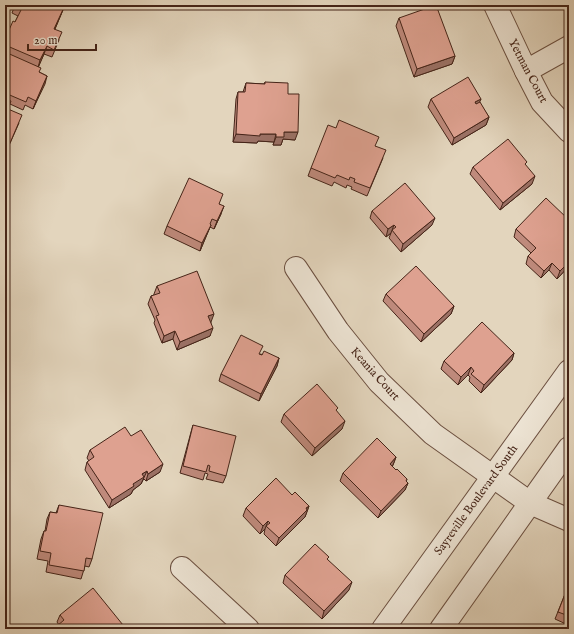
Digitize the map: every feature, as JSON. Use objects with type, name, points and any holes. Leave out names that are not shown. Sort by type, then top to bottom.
[{"type":"street","name":"Yetman Court","points":[[495,5],[542,102],[569,131]]},
{"type":"street","points":[[526,71],[569,47]]},
{"type":"street","name":"Keania Court","points":[[296,268],[338,331],[379,382],[433,434],[492,477],[530,502],[569,520]]},
{"type":"street","name":"Sayreville Boulevard South","points":[[383,629],[569,372]]},
{"type":"street","points":[[441,629],[569,448]]},
{"type":"street","points":[[182,568],[248,629]]},
{"type":"building","points":[[15,5],[65,5],[54,29],[62,32],[54,50],[47,46],[40,60],[5,45],[5,39],[13,21],[15,22],[22,8]]},
{"type":"building","points":[[436,5],[455,56],[417,69],[399,18]]},
{"type":"building","points":[[5,52],[41,68],[39,72],[47,76],[36,101],[28,97],[26,102],[5,93]]},
{"type":"building","points":[[468,77],[481,99],[475,102],[476,104],[480,102],[489,117],[454,138],[431,99]]},
{"type":"building","points":[[265,82],[288,83],[288,94],[299,94],[298,132],[284,132],[284,137],[276,137],[276,134],[260,134],[260,136],[236,134],[238,92],[245,92],[246,83],[265,84]]},
{"type":"building","points":[[5,99],[11,101],[8,109],[22,115],[10,143],[5,141]]},
{"type":"building","points":[[339,120],[379,137],[375,146],[386,150],[370,188],[354,182],[355,179],[350,177],[349,180],[337,175],[335,178],[311,168],[328,125],[336,128]]},
{"type":"building","points":[[508,139],[527,162],[525,164],[535,176],[503,203],[473,167]]},
{"type":"building","points":[[189,178],[223,194],[219,204],[224,206],[217,221],[212,219],[211,225],[202,243],[167,226]]},
{"type":"building","points":[[405,183],[435,218],[403,244],[392,230],[396,227],[394,225],[388,229],[372,211]]},
{"type":"building","points":[[546,198],[569,220],[569,262],[560,271],[552,263],[544,271],[528,256],[536,248],[516,229]]},
{"type":"building","points":[[416,266],[454,306],[424,334],[386,294]]},
{"type":"building","points":[[197,271],[214,314],[208,316],[213,328],[180,342],[175,331],[164,336],[156,316],[159,315],[151,296],[160,293],[157,286]]},
{"type":"building","points":[[482,322],[514,353],[484,385],[471,374],[474,371],[471,367],[461,377],[444,361]]},
{"type":"building","points":[[241,335],[263,346],[259,354],[262,355],[264,351],[279,358],[261,394],[221,374]]},
{"type":"building","points":[[317,384],[338,408],[336,410],[345,421],[315,448],[284,414]]},
{"type":"building","points":[[193,425],[236,436],[226,476],[209,471],[210,466],[208,465],[206,472],[183,466]]},
{"type":"building","points":[[125,427],[131,436],[141,430],[163,464],[148,474],[147,471],[142,474],[144,477],[133,484],[134,486],[112,500],[87,462],[94,457],[90,450]]},
{"type":"building","points":[[377,438],[396,457],[390,464],[407,479],[406,481],[408,483],[381,511],[343,473]]},
{"type":"building","points":[[276,478],[292,495],[295,492],[309,506],[306,508],[307,510],[279,538],[266,526],[270,523],[268,521],[263,526],[246,508]]},
{"type":"building","points":[[59,505],[103,513],[92,559],[86,558],[84,571],[49,565],[51,553],[40,551],[50,512],[57,513]]},
{"type":"building","points":[[315,544],[329,557],[327,559],[352,582],[324,611],[285,575]]},
{"type":"building","points":[[569,584],[569,616],[558,612]]},
{"type":"building","points":[[93,588],[123,625],[118,629],[59,629],[57,626],[64,620],[60,615]]},
{"type":"building","points":[[569,616],[569,628],[565,626]]}]
